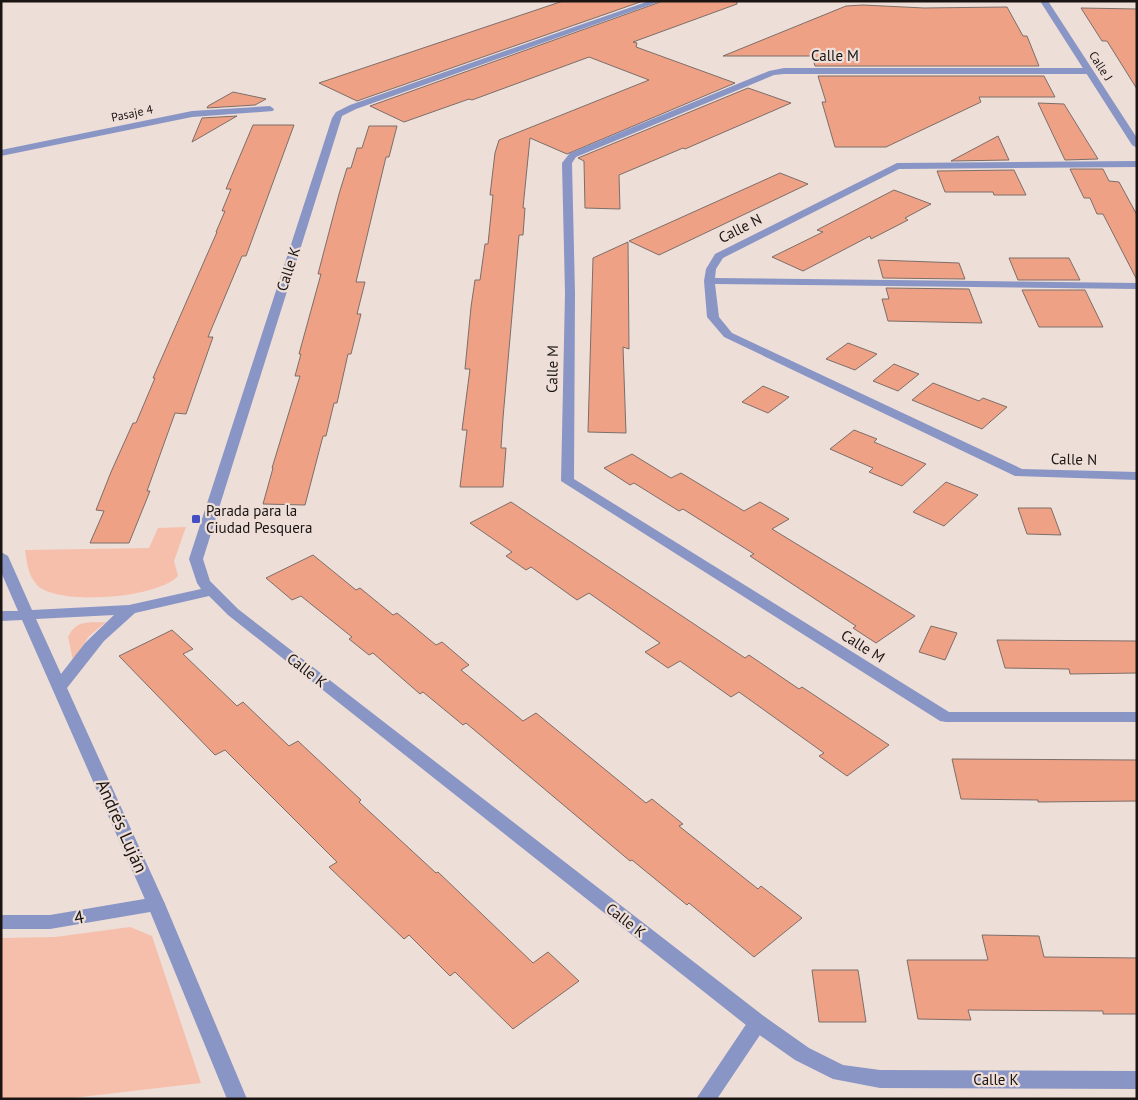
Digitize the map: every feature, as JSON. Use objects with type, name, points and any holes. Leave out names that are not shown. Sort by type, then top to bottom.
[{"type":"street","name":"Calle K","points":[[657,1],[353,107],[339,114],[336,118],[196,559],[204,583],[233,612],[758,1023],[802,1054],[840,1073],[880,1079],[1137,1080]]},
{"type":"street","name":"Calle J","points":[[1044,1],[1137,145]]},
{"type":"street","name":"Calle M","points":[[1089,71],[778,72],[573,155],[567,163],[570,293],[567,481],[946,717],[1137,717]]},
{"type":"street","name":"Pasaje 4","points":[[1,153],[192,114],[270,109]]},
{"type":"street","name":"Calle N","points":[[1137,164],[897,166],[719,256],[711,269],[708,281],[713,317],[728,335],[1020,473],[1137,476]]},
{"type":"street","points":[[708,281],[1137,286]]},
{"type":"street","name":"Andrés Luján","points":[[1,556],[156,904],[237,1099]]},
{"type":"street","points":[[1,616],[129,610],[211,591]]},
{"type":"street","points":[[59,688],[93,642],[109,625],[129,610]]},
{"type":"street","name":"4","points":[[1,922],[50,922],[156,904]]},
{"type":"street","points":[[706,1099],[758,1023]]},
{"type":"shaded area","points":[[186,527],[174,561],[178,576],[167,584],[151,590],[109,597],[67,596],[50,592],[38,586],[28,569],[25,550],[149,548],[158,528]]},
{"type":"shaded area","points":[[106,622],[89,636],[73,660],[68,637],[71,631],[84,623]]},
{"type":"shaded area","points":[[130,927],[152,936],[201,1083],[64,1099],[1,1099],[1,938],[55,937]]},
{"type":"building","points":[[563,1],[643,1],[357,101],[319,83]]},
{"type":"building","points":[[663,1],[737,1],[737,4],[633,42],[637,43],[636,47],[735,83],[567,154],[530,138],[523,208],[525,208],[523,235],[519,235],[503,418],[501,448],[506,448],[503,487],[460,487],[467,430],[462,430],[470,369],[465,369],[471,307],[475,280],[480,280],[485,244],[488,244],[493,195],[490,195],[495,153],[499,140],[649,80],[589,57],[472,100],[469,99],[404,122],[370,106]]},
{"type":"building","points":[[846,6],[924,8],[1007,7],[1023,36],[1027,36],[1039,66],[815,66],[812,56],[723,56]]},
{"type":"building","points":[[1081,8],[1137,9],[1137,89],[1107,41],[1102,41]]},
{"type":"building","points":[[818,76],[1044,76],[1055,97],[979,97],[981,102],[886,147],[835,147],[822,102],[826,102]]},
{"type":"building","points":[[748,88],[791,103],[685,149],[683,148],[619,175],[620,209],[585,208],[584,161],[578,158]]},
{"type":"building","points":[[233,92],[266,99],[255,105],[207,108]]},
{"type":"building","points":[[1038,103],[1064,104],[1098,159],[1065,160]]},
{"type":"building","points":[[237,116],[192,142],[202,118]]},
{"type":"building","points":[[253,125],[294,125],[246,256],[242,256],[208,337],[213,337],[186,414],[175,413],[147,491],[150,491],[129,543],[90,543],[104,511],[96,510],[133,423],[136,423],[155,378],[153,378],[217,232],[225,211],[222,211],[231,189],[226,189]]},
{"type":"building","points":[[369,126],[397,126],[389,157],[386,157],[356,282],[365,282],[357,314],[361,314],[351,354],[348,354],[337,403],[334,403],[326,436],[323,436],[305,505],[263,504],[300,376],[295,376],[301,354],[299,354],[321,274],[318,274],[339,194],[347,168],[351,168],[357,148],[362,148]]},
{"type":"building","points":[[998,136],[1009,160],[951,161]]},
{"type":"building","points":[[1070,169],[1103,169],[1109,181],[1119,182],[1137,215],[1137,280],[1103,214],[1097,214],[1090,198],[1084,198]]},
{"type":"building","points":[[1014,170],[1026,195],[994,195],[993,192],[945,192],[937,171]]},
{"type":"building","points":[[780,173],[808,184],[659,255],[629,241]]},
{"type":"building","points":[[894,190],[931,204],[905,218],[908,220],[871,239],[870,236],[803,271],[772,257],[823,232],[817,230]]},
{"type":"building","points":[[628,242],[629,349],[623,347],[626,433],[588,432],[593,258]]},
{"type":"building","points":[[1009,258],[1069,258],[1080,280],[1018,280]]},
{"type":"building","points":[[878,260],[959,263],[965,279],[883,278]]},
{"type":"building","points":[[886,288],[969,289],[982,323],[888,321],[882,299],[889,299]]},
{"type":"building","points":[[1022,290],[1085,290],[1103,327],[1039,327]]},
{"type":"building","points":[[848,343],[877,354],[855,370],[826,359]]},
{"type":"building","points":[[894,364],[919,374],[898,391],[873,381]]},
{"type":"building","points":[[933,383],[979,401],[983,398],[1007,407],[982,429],[912,400]]},
{"type":"building","points":[[763,386],[789,397],[768,413],[742,402]]},
{"type":"building","points":[[854,430],[877,439],[874,442],[926,464],[902,486],[869,472],[873,468],[830,449]]},
{"type":"building","points":[[632,454],[671,478],[681,473],[744,511],[760,502],[789,519],[772,529],[915,616],[876,643],[853,628],[856,626],[750,556],[754,554],[683,509],[679,511],[634,483],[630,485],[604,468]]},
{"type":"building","points":[[946,482],[978,495],[944,526],[913,512]]},
{"type":"building","points":[[511,502],[745,658],[749,655],[799,689],[802,687],[889,745],[847,776],[819,756],[824,753],[739,692],[731,697],[680,661],[668,668],[645,652],[660,643],[589,593],[577,600],[531,567],[526,570],[506,556],[512,552],[470,523]]},
{"type":"building","points":[[1018,508],[1051,508],[1061,535],[1027,534]]},
{"type":"building","points":[[313,555],[356,590],[360,588],[393,615],[397,613],[436,645],[442,642],[469,665],[461,670],[523,721],[536,713],[646,803],[652,799],[683,824],[679,826],[758,889],[761,886],[802,918],[754,957],[689,903],[687,905],[632,860],[630,861],[466,723],[463,725],[423,692],[420,694],[373,653],[369,655],[349,639],[352,637],[301,596],[292,600],[266,578]]},
{"type":"building","points":[[931,626],[957,633],[945,660],[919,652]]},
{"type":"building","points":[[172,630],[193,649],[183,654],[237,706],[243,702],[289,746],[298,741],[361,800],[359,802],[436,873],[438,872],[533,963],[548,952],[579,981],[513,1029],[455,972],[450,976],[409,935],[404,939],[329,867],[337,862],[225,750],[215,755],[119,656]]},
{"type":"building","points":[[997,640],[1137,641],[1137,673],[1070,674],[1069,669],[1005,668]]},
{"type":"building","points":[[952,759],[1137,760],[1137,801],[1038,802],[1038,800],[961,799]]},
{"type":"building","points":[[982,935],[1039,936],[1044,957],[1137,958],[1137,1014],[1103,1014],[1103,1011],[968,1010],[971,1020],[918,1019],[907,960],[988,960]]},
{"type":"building","points":[[812,970],[858,970],[866,1022],[819,1022]]},
{"type":"place","name":"Parada para la Ciudad Pesquera","points":[[196,519]]}]
